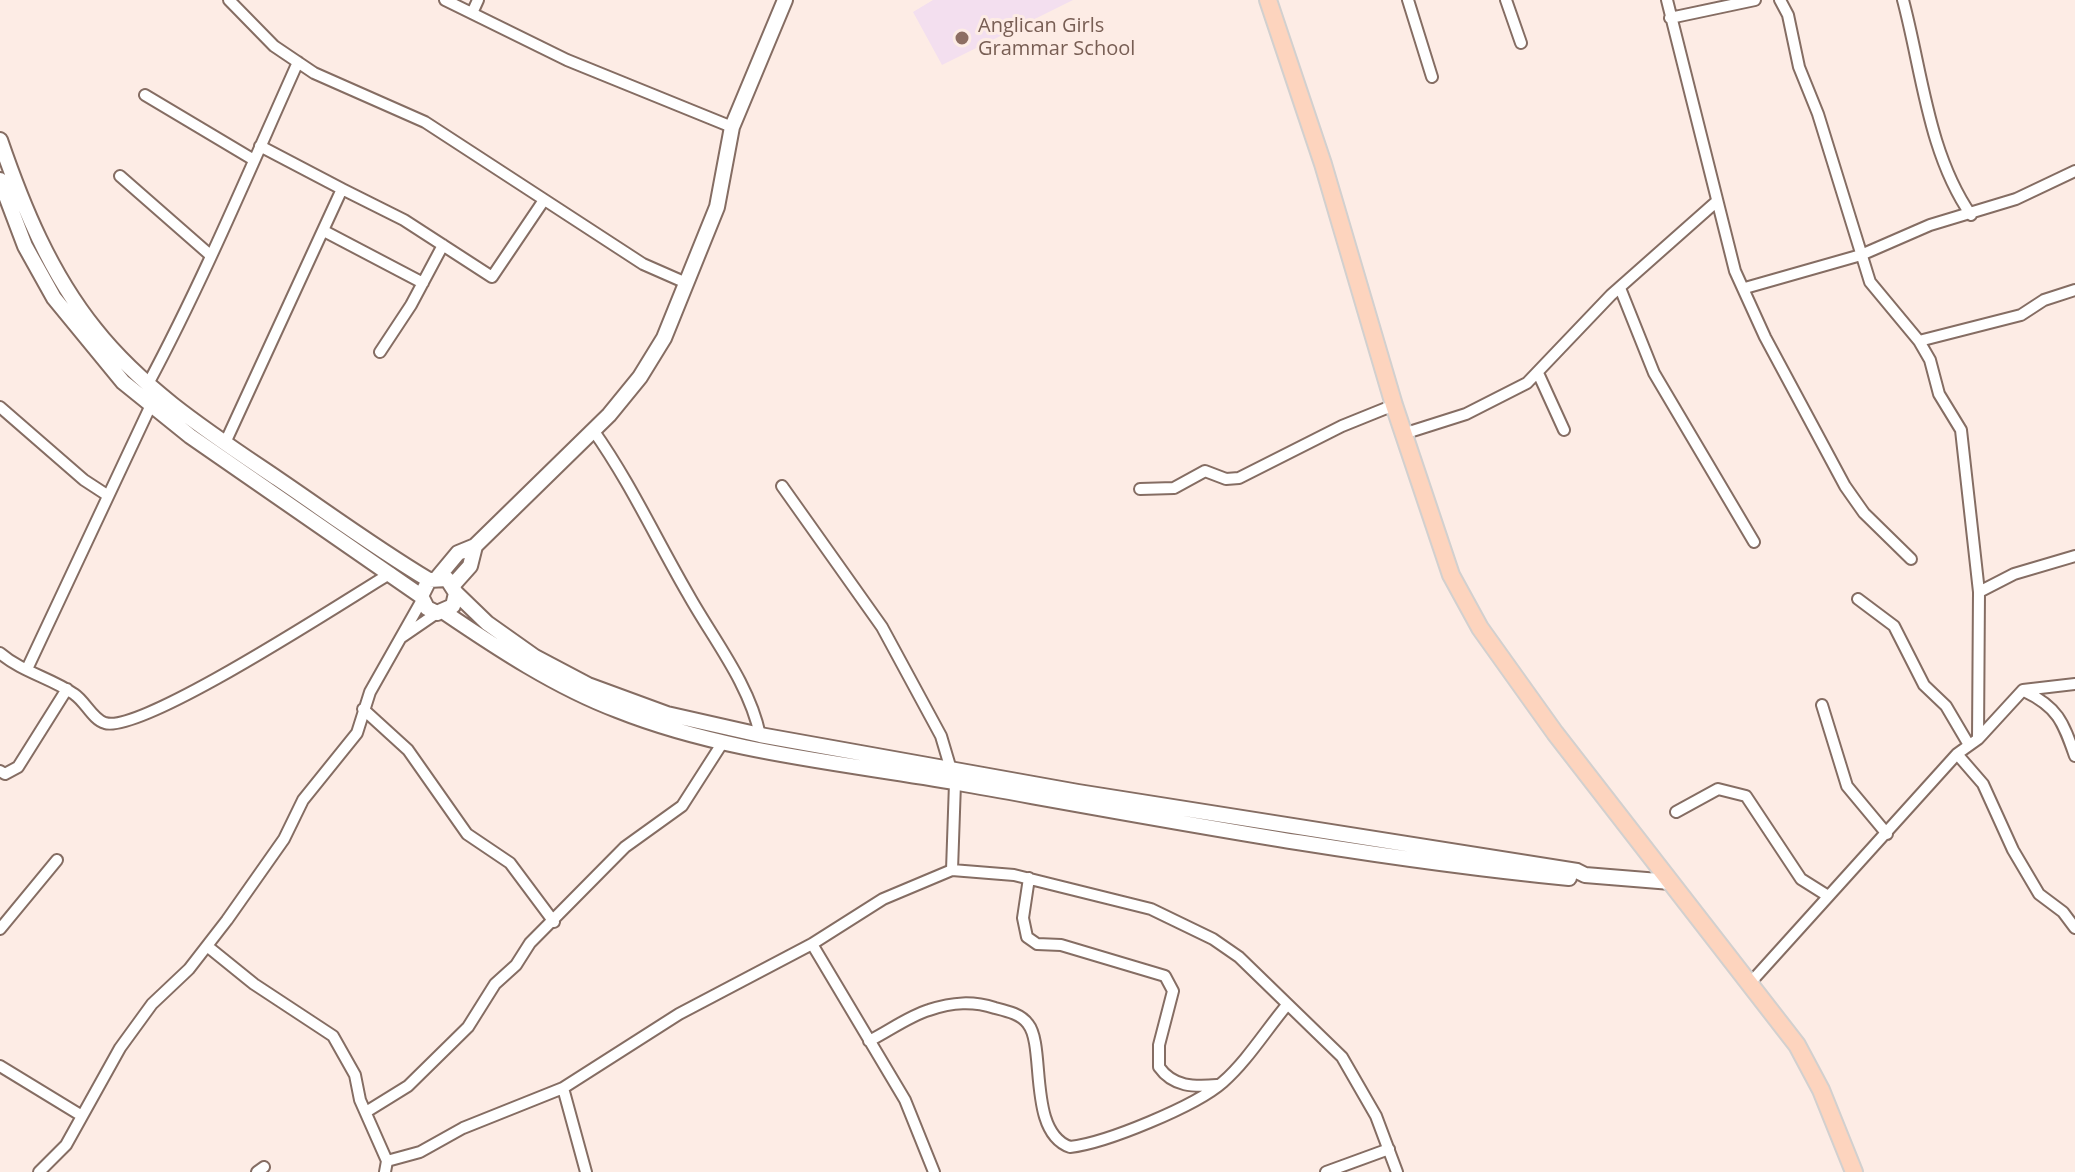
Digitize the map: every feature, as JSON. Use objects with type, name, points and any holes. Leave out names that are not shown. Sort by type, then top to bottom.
[{"type":"main road","points":[[422,598],[434,579],[458,553],[475,546],[624,398],[664,338],[677,311],[684,282],[717,207],[732,127],[785,0]]},
{"type":"main road","points":[[1268,0],[1323,164],[1403,434],[1439,541],[1469,610],[1555,733],[1751,982],[1808,1066],[1854,1172]]},
{"type":"main road","points":[[0,140],[29,219],[61,279],[96,331],[148,384],[225,443],[434,579],[455,589],[487,623],[535,657],[588,685],[667,714],[760,735],[950,766],[1078,792],[1410,842],[1585,875],[1671,882]]},
{"type":"main road","points":[[0,180],[25,246],[54,298],[101,359],[151,405],[234,467],[391,573],[440,612],[588,698],[646,721],[723,742],[1455,865],[1577,879],[1585,875]]},
{"type":"main road","points":[[440,612],[453,606],[455,589],[470,566],[475,546]]},
{"type":"street","points":[[229,0],[274,46],[314,73],[425,122],[643,264],[684,282]]},
{"type":"street","points":[[445,0],[476,5],[567,60],[732,127]]},
{"type":"street","points":[[1408,0],[1432,77]]},
{"type":"street","points":[[1506,0],[1521,43]]},
{"type":"street","points":[[1667,0],[1735,271],[1765,337],[1845,486],[1864,513],[1911,559]]},
{"type":"street","points":[[1670,18],[1755,0]]},
{"type":"street","points":[[1780,0],[1786,9],[1799,67],[1818,114],[1874,288],[1919,341],[1930,360],[1939,394],[1961,430],[1979,592],[1974,742]]},
{"type":"street","points":[[1903,0],[1932,122],[1953,185],[1971,215]]},
{"type":"street","points":[[148,384],[186,314],[209,254],[298,62]]},
{"type":"street","points":[[145,95],[254,160]]},
{"type":"street","points":[[260,146],[404,220],[492,277],[544,200]]},
{"type":"street","points":[[1745,288],[1861,255],[1930,225],[1971,215],[2075,171]]},
{"type":"street","points":[[120,176],[209,254]]},
{"type":"street","points":[[225,443],[342,189]]},
{"type":"street","points":[[1403,434],[1473,411],[1538,373],[1620,288],[1716,202]]},
{"type":"street","points":[[324,231],[423,283]]},
{"type":"street","points":[[380,352],[443,245]]},
{"type":"street","points":[[1620,288],[1654,373],[1754,542]]},
{"type":"street","points":[[1919,341],[2021,315],[2044,300],[2075,290]]},
{"type":"street","points":[[1538,373],[1564,430]]},
{"type":"street","points":[[27,669],[151,405]]},
{"type":"street","points":[[1140,489],[1174,488],[1205,471],[1226,479],[1239,478],[1342,426],[1394,405]]},
{"type":"street","points":[[0,407],[84,480],[107,495]]},
{"type":"street","points":[[593,430],[615,460],[678,577],[718,641],[756,716],[760,735]]},
{"type":"street","points":[[782,486],[895,648],[941,736],[955,783],[952,870]]},
{"type":"street","points":[[1979,592],[2014,574],[2075,556]]},
{"type":"street","points":[[0,653],[14,665],[67,689],[105,723],[143,714],[212,683],[391,573]]},
{"type":"street","points":[[39,1172],[66,1145],[93,1091],[152,1004],[189,969],[207,946],[284,839],[303,800],[357,733],[363,709],[422,598]]},
{"type":"street","points":[[1858,599],[1894,626],[1924,685],[1946,706],[1974,742]]},
{"type":"street","points":[[402,637],[440,612]]},
{"type":"street","points":[[1751,982],[1957,754],[1974,742],[2023,690],[2075,684]]},
{"type":"street","points":[[0,771],[5,774],[18,767],[67,689]]},
{"type":"street","points":[[2023,690],[2047,701],[2063,723],[2075,756]]},
{"type":"street","points":[[1822,705],[1847,786],[1887,834]]},
{"type":"street","points":[[363,709],[408,750],[467,834],[510,863],[554,922]]},
{"type":"street","points":[[366,1112],[408,1086],[468,1027],[499,979],[516,965],[530,943],[635,838],[687,801],[723,742]]},
{"type":"street","points":[[1957,754],[1983,784],[2017,858],[2039,894],[2063,912],[2075,928]]},
{"type":"street","points":[[1676,812],[1718,789],[1746,796],[1801,879],[1828,896]]},
{"type":"street","points":[[0,929],[57,860]]},
{"type":"street","points":[[207,946],[254,984],[333,1036],[355,1075],[386,1166],[420,1152],[463,1128],[535,1102],[563,1088],[690,1007],[812,944],[883,899],[952,870],[1029,878],[1151,909],[1239,957],[1342,1057],[1376,1116],[1397,1172]]},
{"type":"street","points":[[1029,878],[1023,918],[1027,937],[1037,944],[1061,945],[1165,976],[1173,991],[1159,1045],[1159,1067],[1181,1083],[1194,1087],[1219,1085]]},
{"type":"street","points":[[812,944],[910,1110],[934,1172]]},
{"type":"street","points":[[869,1041],[929,1010],[966,1002],[976,1001],[1020,1017],[1034,1035],[1036,1077],[1049,1124],[1059,1140],[1070,1147],[1149,1121],[1219,1085],[1287,1005]]},
{"type":"street","points":[[0,1066],[82,1116]]},
{"type":"street","points":[[563,1088],[586,1172]]},
{"type":"street","points":[[1326,1172],[1389,1149]]},
{"type":"shaded area","name":"Anglican Girls Grammar School","points":[[933,0],[1073,0],[942,65],[913,12]]},
{"type":"place","name":"Anglican Girls Grammar School","points":[[962,38]]}]
